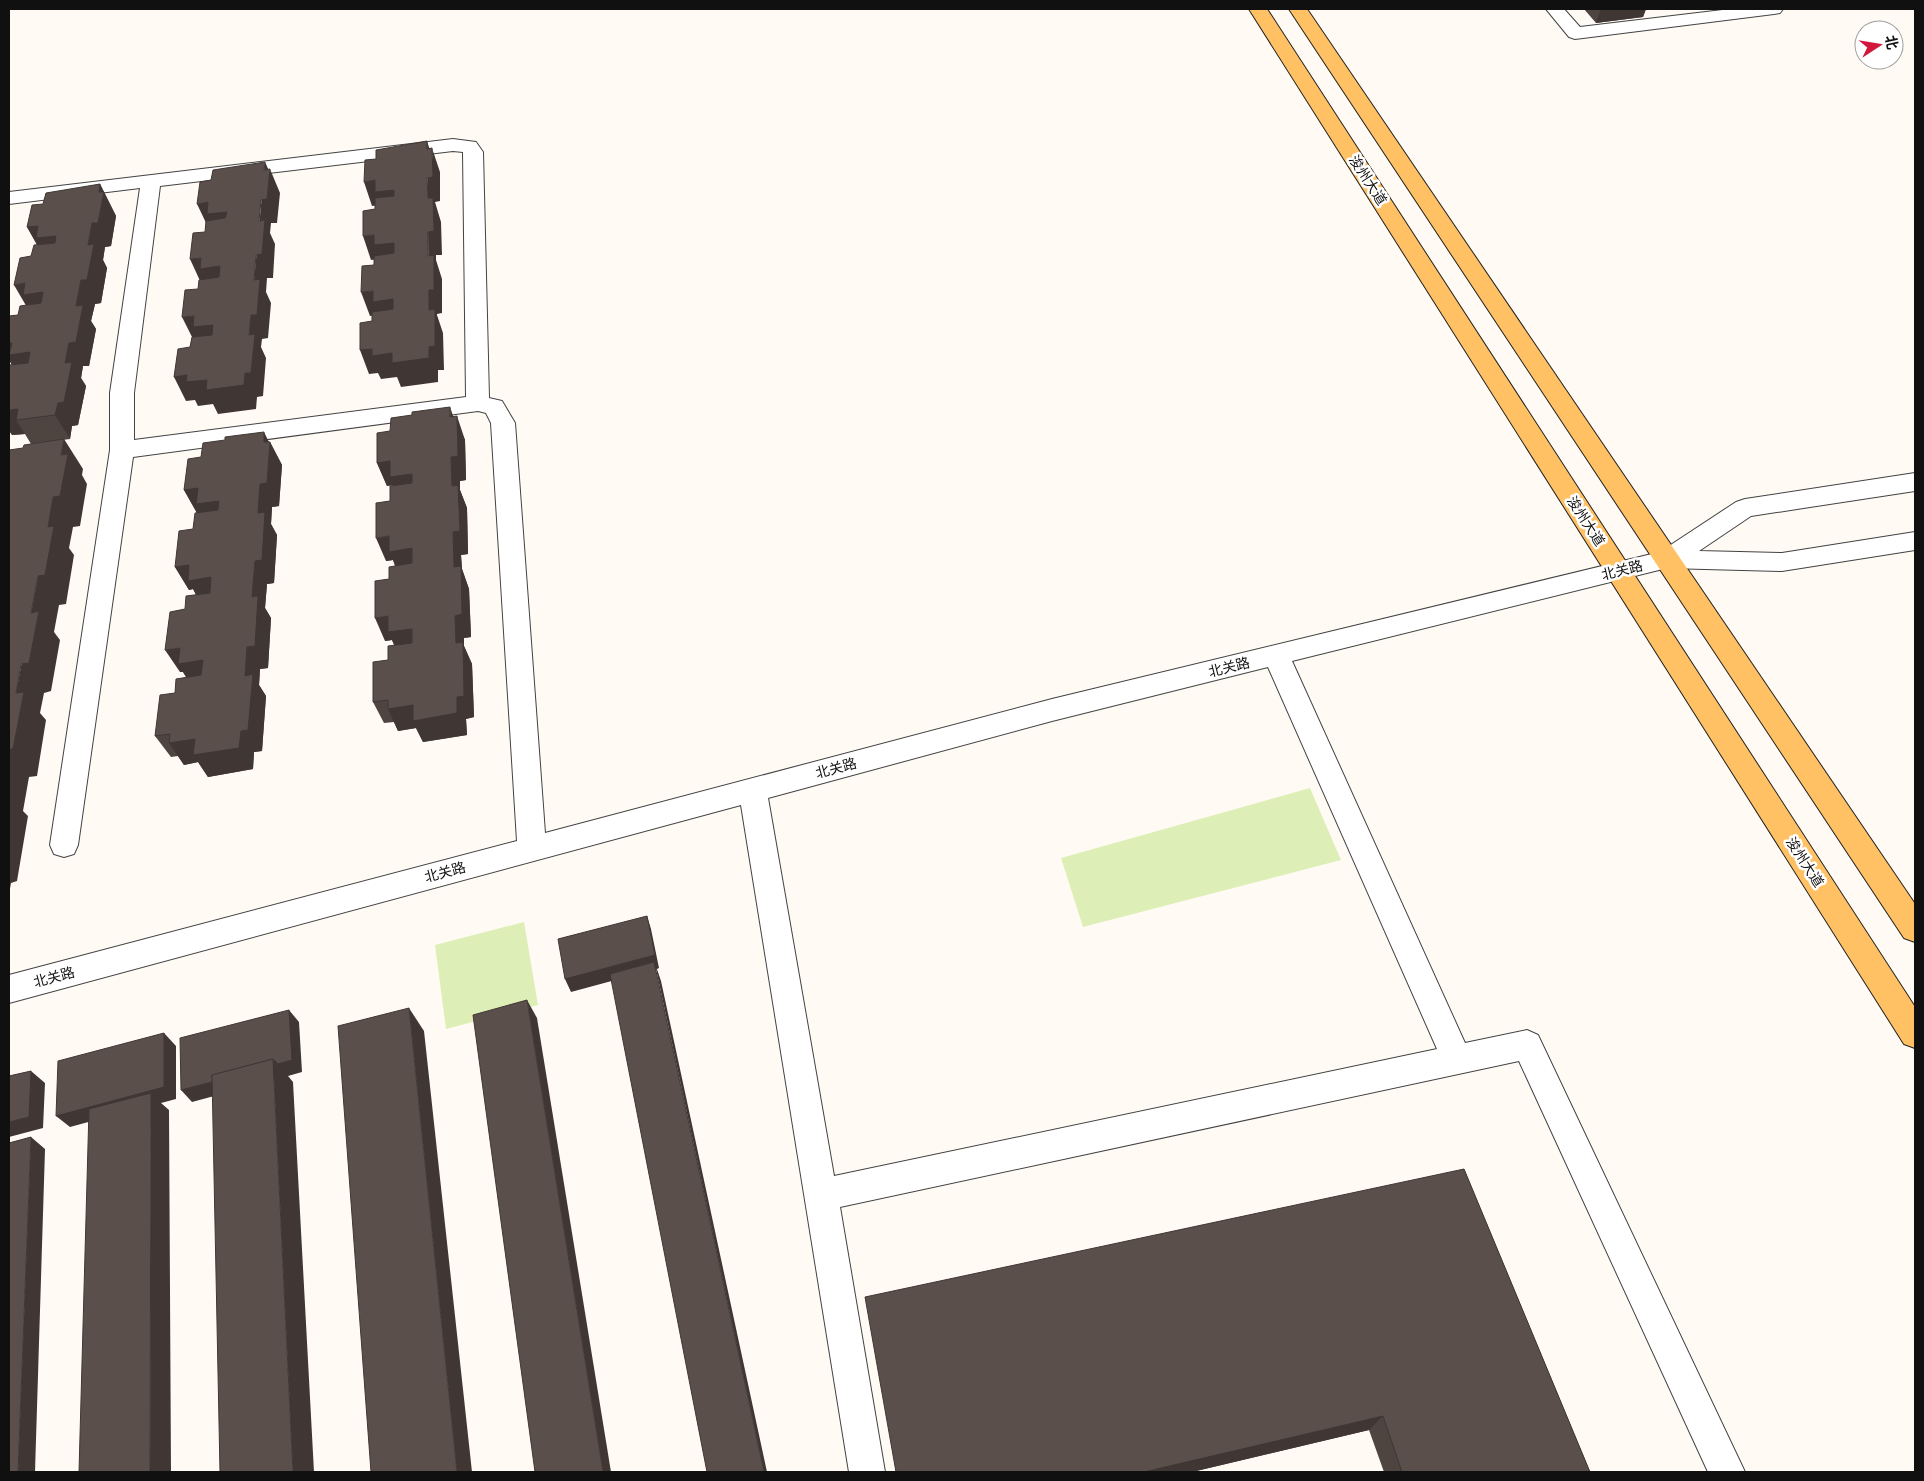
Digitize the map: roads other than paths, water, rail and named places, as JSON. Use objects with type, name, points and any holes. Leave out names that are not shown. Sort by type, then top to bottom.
[{"type":"main road","name":"浚州大道","points":[[1258,9],[1915,1034]]},
{"type":"main road","points":[[1298,9],[1915,928]]},
{"type":"street","points":[[1554,9],[1575,34],[1774,9]]},
{"type":"street","points":[[9,198],[453,145],[469,146],[473,152],[478,402]]},
{"type":"street","points":[[64,845],[122,450],[122,393],[151,181]]},
{"type":"street","points":[[122,450],[478,402],[494,407],[503,423],[532,849]]},
{"type":"street","points":[[1667,559],[1745,508],[1915,482]]},
{"type":"street","points":[[1667,559],[1782,562],[1915,541]]},
{"type":"street","name":"北关路","points":[[9,990],[1052,710],[1667,559]]},
{"type":"street","points":[[1276,655],[1457,1060]]},
{"type":"street","points":[[753,790],[867,1472]]},
{"type":"street","points":[[821,1195],[1527,1045],[1727,1472]]}]
